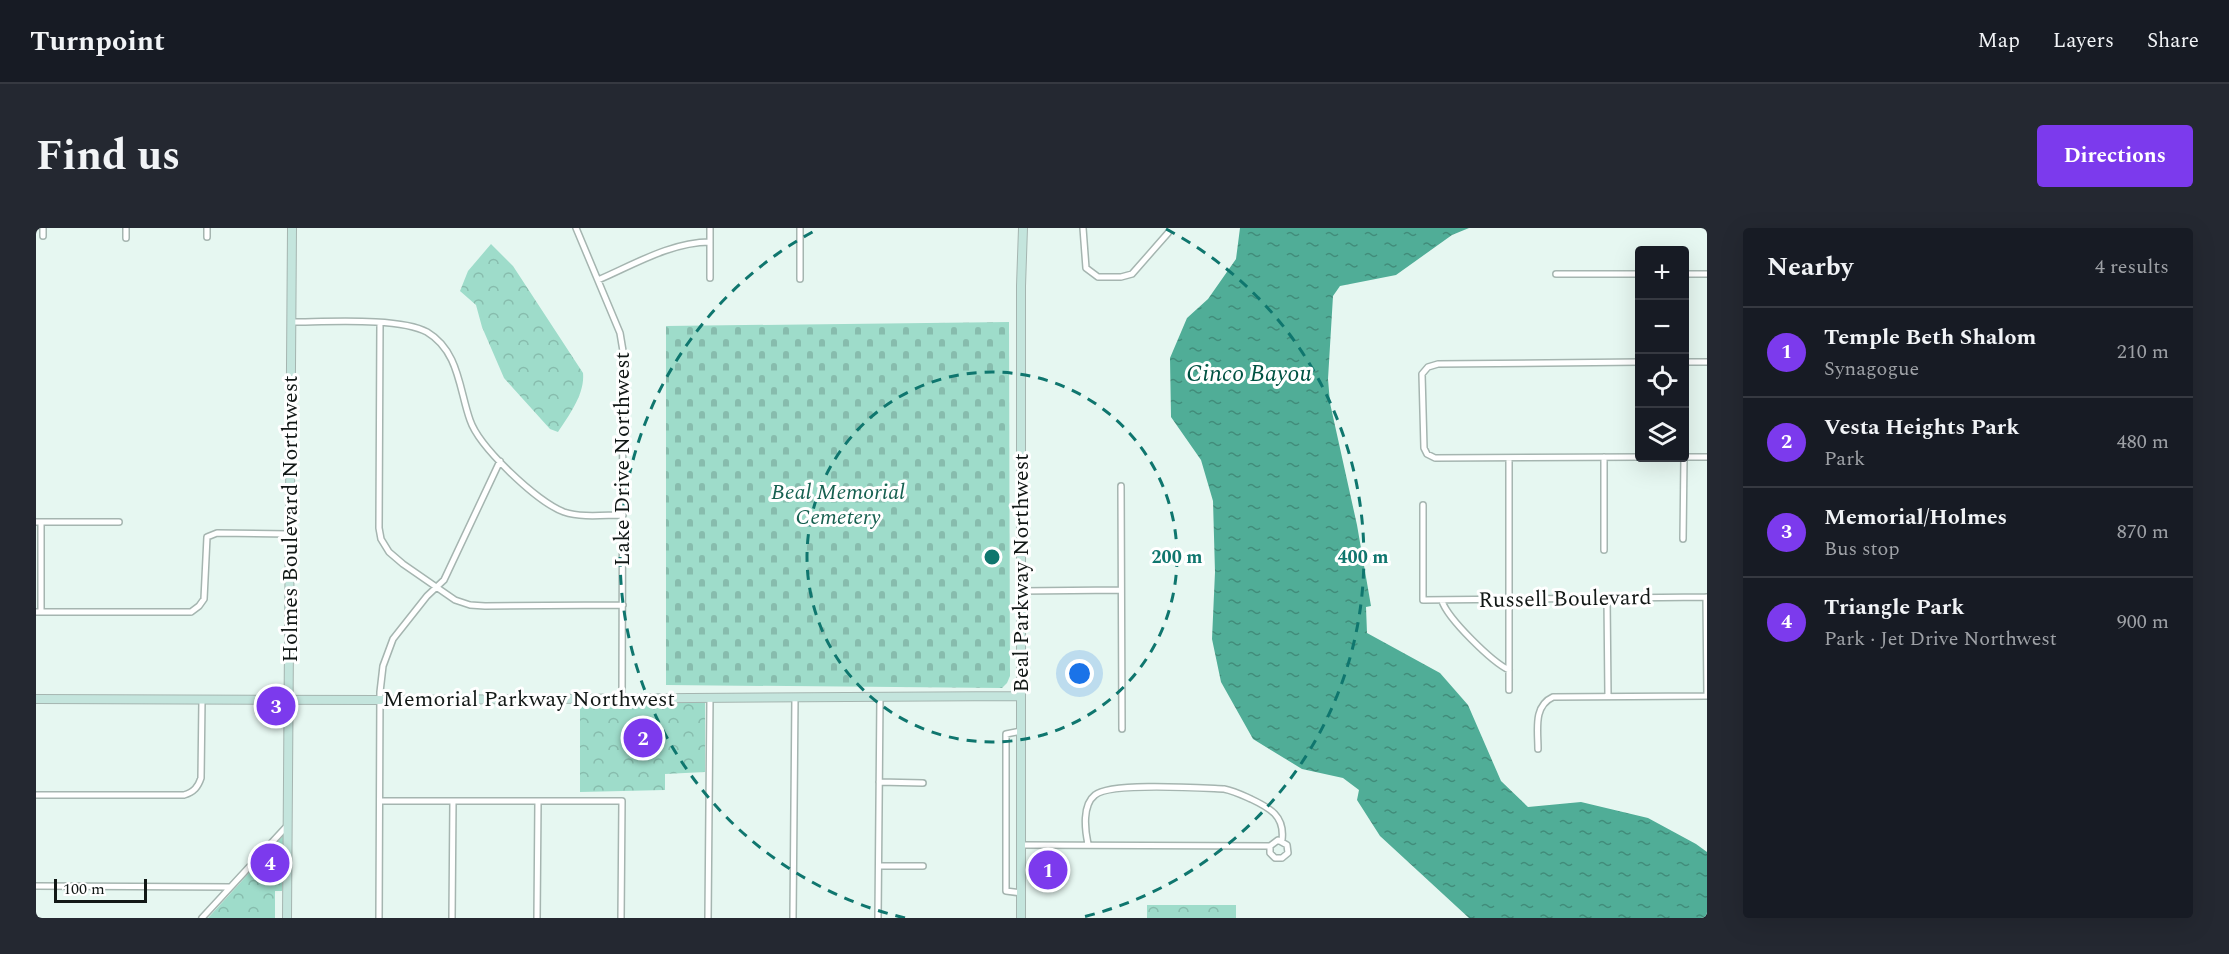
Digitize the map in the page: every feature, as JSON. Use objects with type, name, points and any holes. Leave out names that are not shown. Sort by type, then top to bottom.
[{"type":"street","points":[[43,228],[43,236]]},
{"type":"street","points":[[126,228],[126,238]]},
{"type":"street","points":[[207,228],[207,237]]},
{"type":"street","name":"Holmes Boulevard Northwest","points":[[286,918],[292,228]]},
{"type":"street","name":"Lake Drive Northwest","points":[[576,228],[620,333],[623,351],[622,698]]},
{"type":"street","points":[[710,228],[710,278]]},
{"type":"street","points":[[800,228],[800,279]]},
{"type":"street","name":"Beal Parkway Northwest","points":[[1021,918],[1021,286],[1023,228]]},
{"type":"street","points":[[1083,228],[1086,268],[1093,275],[1102,277],[1126,277],[1132,274],[1168,233]]},
{"type":"street","points":[[598,280],[675,247],[710,242]]},
{"type":"street","points":[[1556,274],[1635,274]]},
{"type":"street","points":[[1689,274],[1707,274]]},
{"type":"street","points":[[291,322],[401,323],[419,328],[442,344],[452,359],[472,427],[482,442],[539,497],[563,511],[585,515],[623,515]]},
{"type":"street","points":[[380,323],[380,534],[389,552],[455,600],[477,606],[622,605]]},
{"type":"street","points":[[1635,362],[1438,364],[1428,367],[1422,374],[1425,450],[1430,456],[1436,458],[1635,457]]},
{"type":"street","points":[[1689,362],[1707,362]]},
{"type":"street","points":[[1689,457],[1707,457]]},
{"type":"street","points":[[1509,458],[1509,690]]},
{"type":"street","points":[[1604,458],[1604,550]]},
{"type":"street","points":[[379,918],[383,666],[389,647],[400,627],[444,580],[500,461]]},
{"type":"street","points":[[1683,539],[1684,462]]},
{"type":"street","points":[[1121,486],[1122,729]]},
{"type":"street","name":"Russell Boulevard","points":[[1423,505],[1423,600],[1706,597]]},
{"type":"street","points":[[119,522],[39,522],[38,612],[191,612],[196,610],[204,599],[207,537],[217,533],[289,534]]},
{"type":"street","points":[[1021,591],[1121,590]]},
{"type":"street","points":[[1538,749],[1539,711],[1543,703],[1558,696],[1707,696],[1706,597]]},
{"type":"street","points":[[1607,598],[1608,696]]},
{"type":"street","points":[[1442,601],[1446,612],[1473,641],[1497,663],[1509,670]]},
{"type":"street","name":"Memorial Parkway Northwest","points":[[36,699],[288,701],[1021,696]]},
{"type":"street","points":[[793,918],[795,697]]},
{"type":"street","points":[[878,918],[880,697]]},
{"type":"street","points":[[708,918],[710,698]]},
{"type":"street","points":[[36,795],[184,795],[192,793],[201,778],[202,700]]},
{"type":"street","points":[[1021,731],[1006,734],[1006,891],[1021,893]]},
{"type":"street","points":[[879,782],[923,783]]},
{"type":"street","points":[[1088,844],[1086,815],[1094,796],[1103,791],[1119,788],[1224,789],[1270,808],[1277,814],[1283,828],[1282,840],[1288,849],[1282,858],[1272,856],[1270,846]]},
{"type":"street","points":[[1088,790],[1094,796]]},
{"type":"street","points":[[380,801],[622,801],[621,918]]},
{"type":"street","points":[[452,918],[453,801]]},
{"type":"street","points":[[537,918],[538,801]]},
{"type":"street","points":[[202,918],[287,826]]},
{"type":"street","points":[[1270,846],[1275,840],[1282,840]]},
{"type":"street","points":[[1021,844],[1270,846]]},
{"type":"street","points":[[879,866],[923,866]]},
{"type":"street","points":[[36,886],[230,887]]},
{"type":"green space","points":[[491,244],[513,266],[583,373],[579,396],[558,432],[550,429],[504,378],[482,327],[476,305],[460,291],[468,271]]},
{"type":"green space","name":"Beal Memorial Cemetery","points":[[1009,322],[1010,676],[1007,683],[1002,688],[666,685],[666,326]]},
{"type":"green space","points":[[705,702],[705,772],[665,774],[665,790],[580,792],[580,704]]},
{"type":"green space","points":[[283,836],[282,891],[275,891],[275,918],[208,918]]},
{"type":"green space","points":[[1147,905],[1236,905],[1236,918],[1147,918]]},
{"type":"water","name":"Cinco Bayou","points":[[1240,228],[1469,228],[1452,235],[1396,275],[1340,286],[1333,296],[1328,379],[1330,403],[1357,525],[1371,606],[1366,607],[1367,633],[1440,673],[1468,705],[1501,781],[1528,807],[1581,802],[1648,818],[1707,852],[1707,918],[1469,918],[1380,836],[1357,800],[1359,790],[1343,778],[1302,769],[1253,739],[1221,682],[1212,639],[1215,572],[1213,501],[1201,460],[1171,417],[1170,358],[1187,318],[1208,299],[1236,259]]},
{"type":"place","name":"Memorial/Holmes","points":[[276,706]]},
{"type":"place","name":"Vesta Heights Park","points":[[643,738]]},
{"type":"place","name":"Triangle Park","points":[[270,863]]},
{"type":"place","name":"Temple Beth Shalom","points":[[1048,870]]}]
